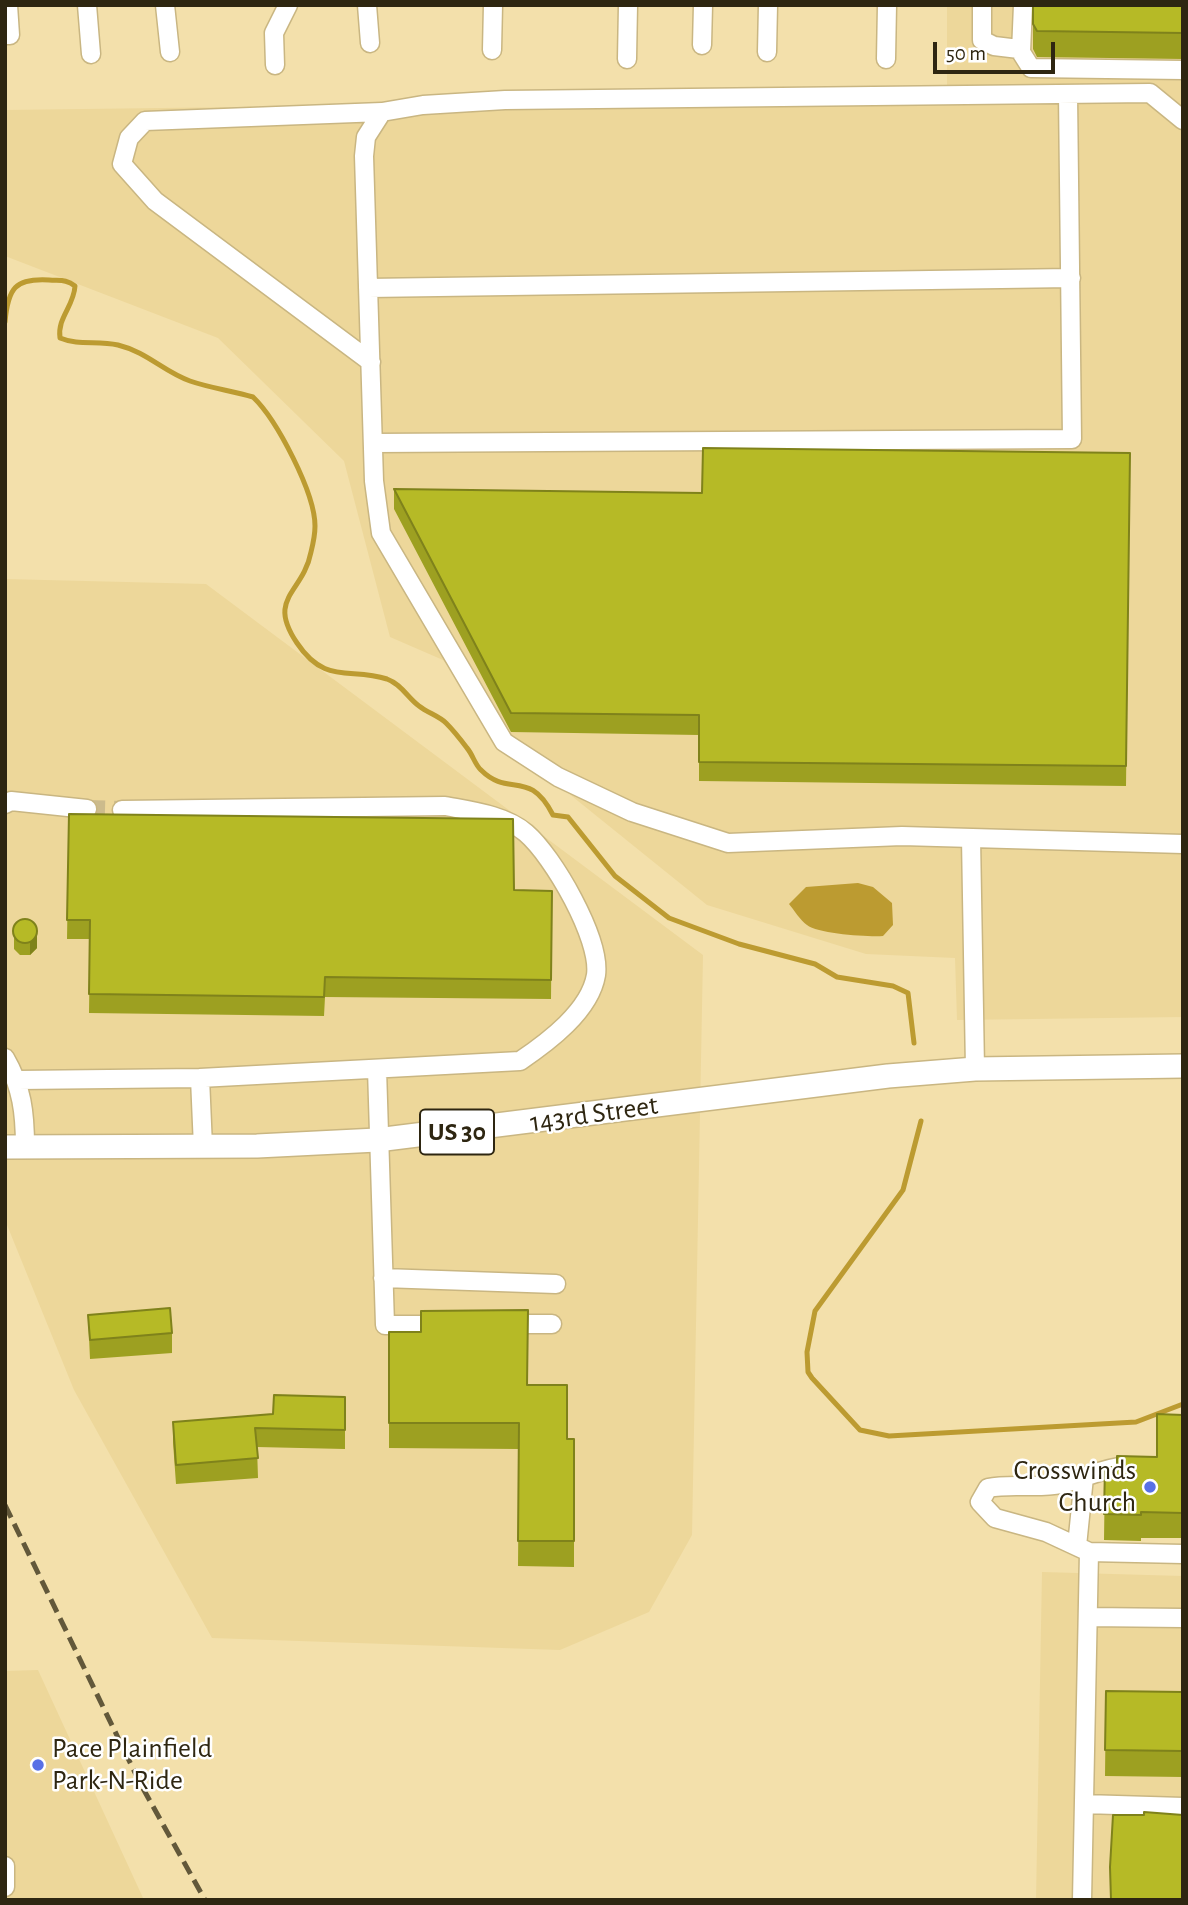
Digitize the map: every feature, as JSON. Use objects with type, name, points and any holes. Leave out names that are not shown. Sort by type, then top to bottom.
[{"type":"main road","name":"143rd Street","points":[[15,1147],[203,1147],[377,1140],[465,1131],[803,1086],[975,1069],[1183,1066]]},
{"type":"lane","points":[[5,35],[9,35],[8,5]]},
{"type":"lane","points":[[87,5],[92,54]]},
{"type":"lane","points":[[165,5],[170,52]]},
{"type":"lane","points":[[275,65],[274,33],[288,5]]},
{"type":"lane","points":[[367,5],[370,43]]},
{"type":"lane","points":[[492,50],[493,5]]},
{"type":"lane","points":[[627,60],[628,5]]},
{"type":"lane","points":[[702,45],[703,5]]},
{"type":"lane","points":[[767,52],[768,5]]},
{"type":"lane","points":[[886,59],[887,5]]},
{"type":"lane","points":[[982,5],[982,40],[987,44],[1016,48],[1021,52]]},
{"type":"lane","points":[[1023,5],[1021,52],[1026,63],[1039,70],[1183,69]]},
{"type":"lane","points":[[371,362],[155,201],[122,164],[129,138],[145,121],[382,112],[423,105],[505,100],[1150,93],[1183,120]]},
{"type":"lane","points":[[375,443],[1072,439],[1069,94]]},
{"type":"lane","points":[[382,112],[366,137],[364,156],[375,443],[374,481],[381,533],[504,742],[558,777],[632,812],[727,843],[902,836],[1183,844]]},
{"type":"lane","points":[[368,288],[1071,278]]},
{"type":"lane","points":[[5,804],[11,801],[87,809]]},
{"type":"lane","points":[[18,1080],[200,1078],[520,1061],[549,1041],[586,999],[596,975],[596,955],[560,875],[525,832],[487,814],[445,806],[122,810]]},
{"type":"lane","points":[[971,838],[975,1069]]},
{"type":"lane","points":[[5,1058],[18,1080],[25,1111],[15,1147]]},
{"type":"lane","points":[[377,1069],[377,1140],[385,1325],[552,1324]]},
{"type":"lane","points":[[200,1078],[203,1147]]},
{"type":"lane","points":[[383,1278],[556,1284]]},
{"type":"lane","points":[[1132,1466],[1106,1468],[1058,1485],[1006,1484],[988,1488],[980,1502],[995,1518],[1046,1532],[1083,1549],[1183,1554]]},
{"type":"lane","points":[[1082,1900],[1088,1618],[1083,1549],[1084,1477]]},
{"type":"lane","points":[[1088,1618],[1183,1618]]},
{"type":"lane","points":[[1084,1804],[1183,1807]]},
{"type":"lane","points":[[5,1866],[5,1887]]},
{"type":"shaded area","points":[[947,5],[1183,5],[1183,1017],[957,1020],[955,958],[866,954],[707,905],[542,772],[443,660],[390,637],[344,461],[218,338],[5,256],[5,110],[947,98]]},
{"type":"shaded area","points":[[5,579],[206,584],[703,955],[692,1535],[649,1612],[560,1650],[212,1638],[74,1390],[5,1220]]},
{"type":"shaded area","points":[[858,883],[873,887],[892,903],[893,925],[883,936],[821,931],[807,925],[789,904],[806,887]]},
{"type":"shaded area","points":[[1042,1572],[1183,1576],[1183,1900],[1036,1900]]},
{"type":"shaded area","name":"Pace Plainfield Park-N-Ride","points":[[38,1670],[144,1900],[5,1900],[5,1671]]},
{"type":"building","points":[[1033,5],[1183,5],[1183,33],[1037,31],[1033,24]]},
{"type":"building","points":[[703,448],[1130,453],[1126,766],[699,762],[699,715],[511,713],[394,489],[702,493]]},
{"type":"building","points":[[69,814],[513,819],[514,890],[552,891],[551,980],[325,977],[324,997],[89,994],[90,920],[67,920]]},
{"type":"building","points":[[25,919],[33,923],[37,931],[33,939],[25,943],[17,939],[13,931],[17,923]]},
{"type":"building","points":[[170,1308],[172,1333],[90,1340],[88,1315]]},
{"type":"building","points":[[528,1310],[527,1385],[567,1385],[567,1439],[574,1439],[574,1541],[518,1541],[519,1423],[389,1423],[389,1332],[421,1332],[421,1311]]},
{"type":"building","points":[[274,1395],[345,1397],[345,1430],[255,1428],[258,1458],[176,1465],[173,1422],[273,1414]]},
{"type":"building","name":"Crosswinds Church","points":[[1157,1414],[1183,1415],[1183,1513],[1104,1514],[1105,1467],[1117,1467],[1117,1456],[1157,1457]]},
{"type":"building","points":[[1106,1691],[1183,1692],[1183,1751],[1105,1750]]},
{"type":"building","points":[[1144,1812],[1183,1815],[1183,1900],[1111,1900],[1113,1815],[1144,1815]]},
{"type":"waterway","points":[[5,322],[11,293],[21,283],[37,280],[66,281],[75,286],[61,324],[60,338],[128,348],[190,381],[253,397],[273,422],[293,458],[309,495],[313,512],[315,529],[311,552],[307,566],[289,596],[285,615],[288,628],[307,656],[328,670],[374,676],[396,684],[419,706],[446,723],[479,768],[491,778],[527,787],[536,792],[553,815],[568,817],[615,876],[669,918],[739,944],[815,964],[837,977],[893,986],[908,993],[914,1043]]},
{"type":"waterway","points":[[921,1121],[903,1190],[815,1311],[807,1352],[808,1372],[860,1430],[889,1436],[1136,1422],[1183,1404]]},
{"type":"tunnel","points":[[87,809],[122,810]]},
{"type":"railway","points":[[5,1505],[140,1783],[205,1900]]},
{"type":"place","name":"Crosswinds Church","points":[[1150,1487]]},
{"type":"place","name":"Pace Plainfield Park-N-Ride","points":[[38,1765]]}]
